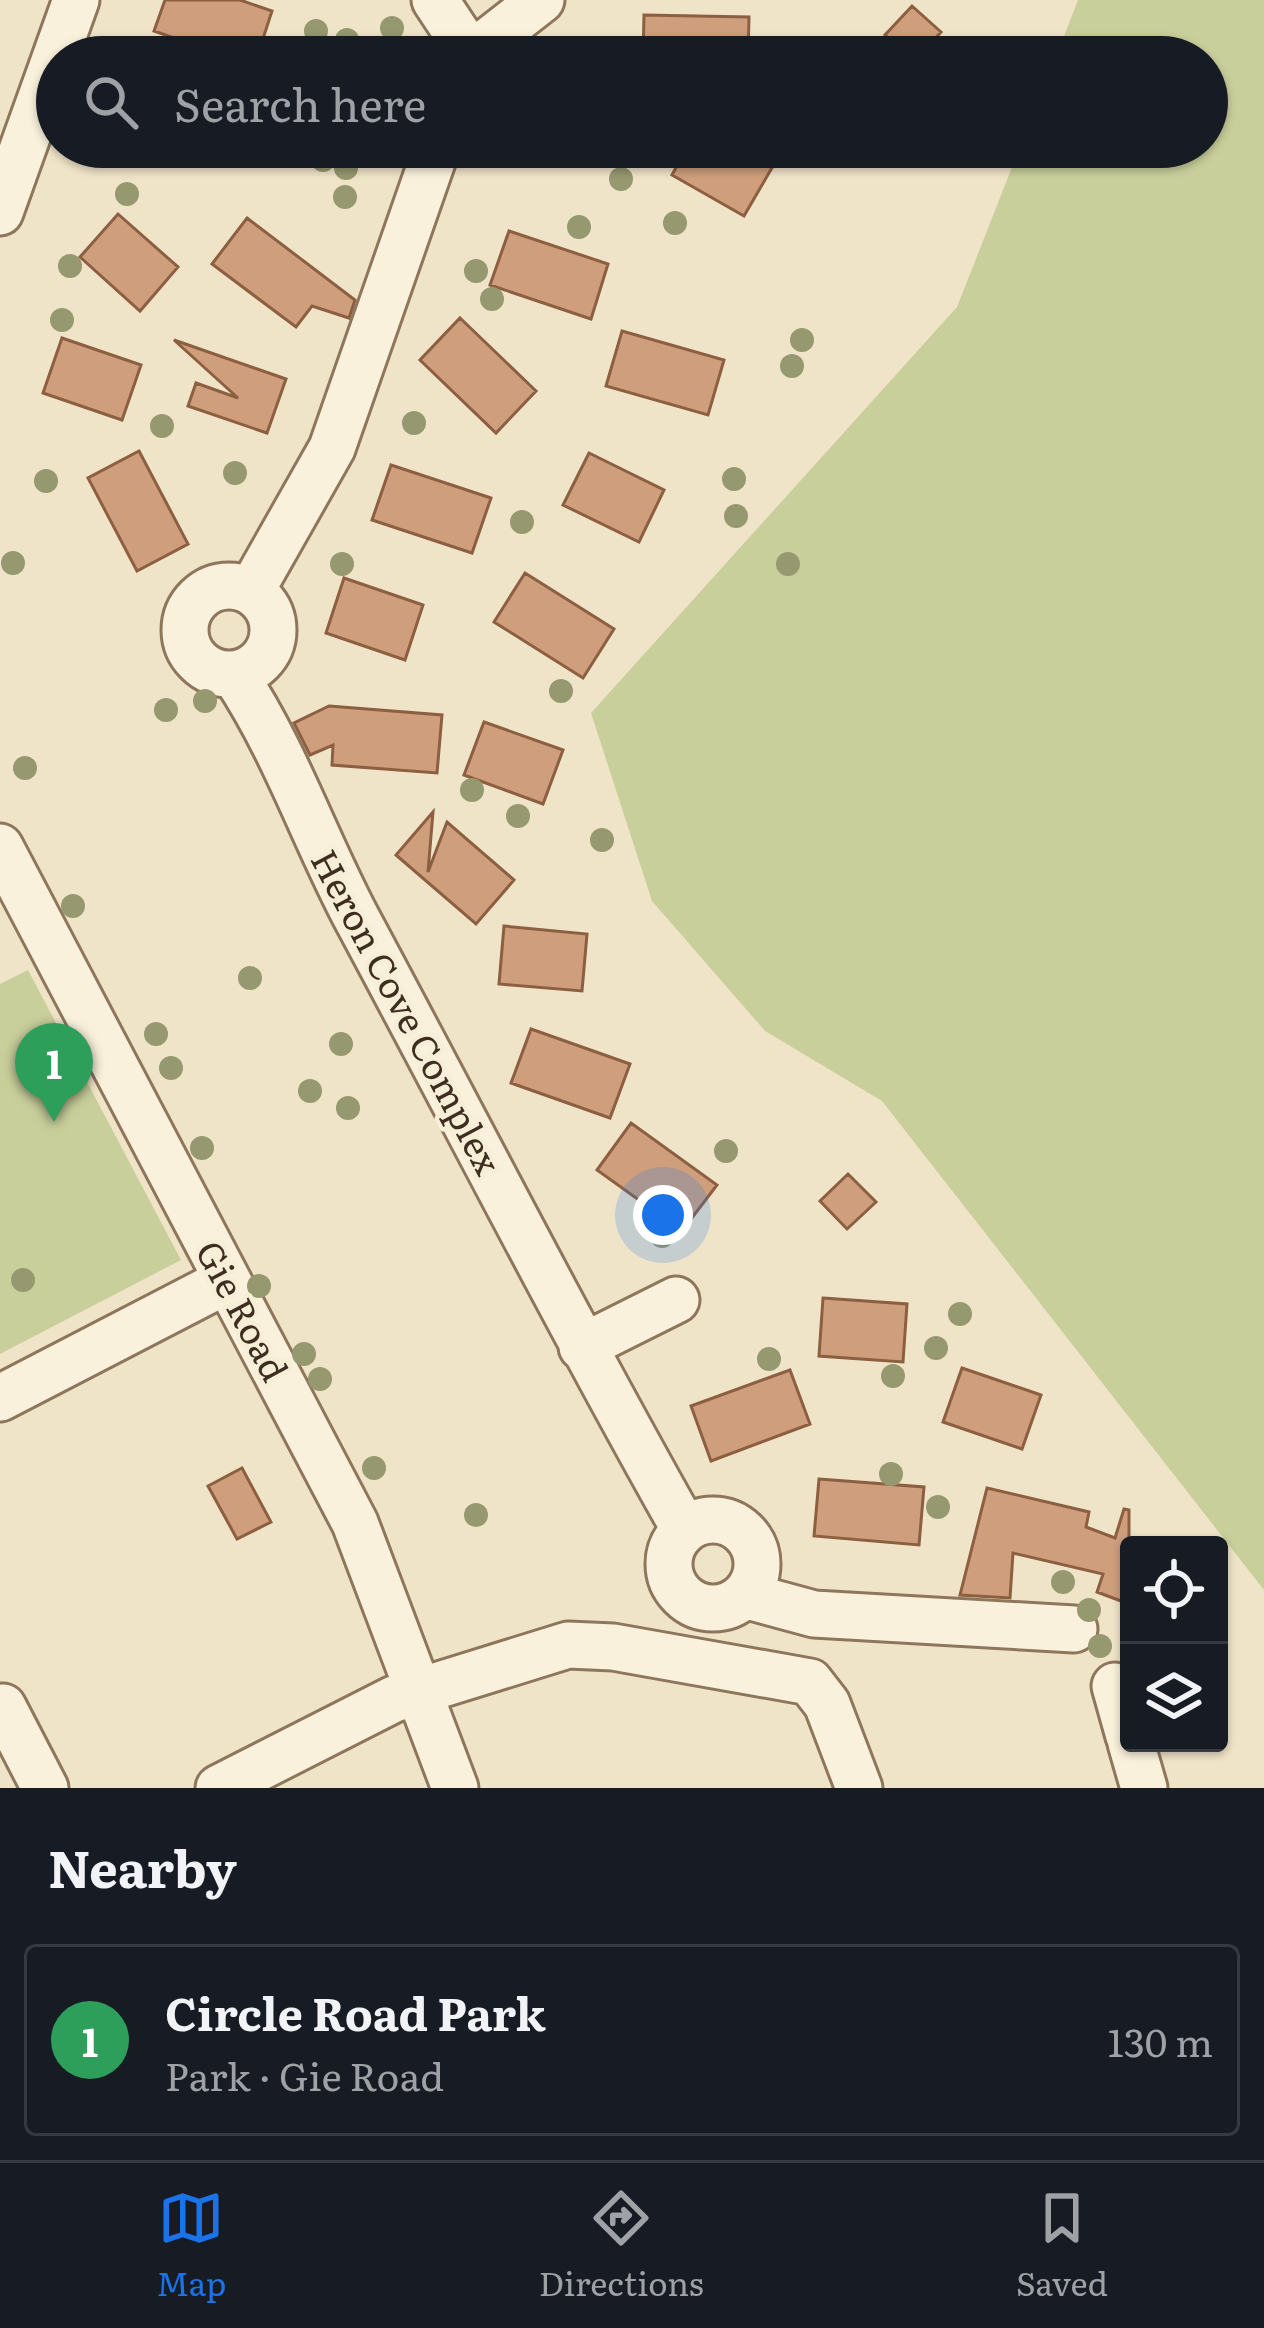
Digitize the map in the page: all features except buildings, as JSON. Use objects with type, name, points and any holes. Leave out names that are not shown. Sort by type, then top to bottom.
[{"type":"street","points":[[63,36],[76,0]]},
{"type":"street","points":[[435,0],[457,36]]},
{"type":"street","points":[[494,36],[541,0]]},
{"type":"street","points":[[0,212],[36,112]]},
{"type":"street","points":[[251,591],[332,448],[430,168]]},
{"type":"street","points":[[237,585],[251,591],[272,615],[272,647],[249,670],[234,674],[218,674],[194,657],[187,643],[188,614],[207,591],[237,585]]},
{"type":"street","name":"Heron Cove Complex","points":[[234,674],[260,713],[321,850],[461,1108],[582,1347],[685,1530],[669,1558],[676,1589],[687,1600],[717,1607],[744,1595],[814,1614],[1074,1628]]},
{"type":"street","name":"Gie Road","points":[[0,847],[356,1523],[455,1788]]},
{"type":"street","points":[[0,1398],[226,1281]]},
{"type":"street","points":[[582,1347],[676,1300]]},
{"type":"street","points":[[219,1788],[394,1699],[568,1645],[613,1647],[799,1678],[816,1686],[859,1788]]},
{"type":"street","points":[[1115,1686],[1120,1704]]},
{"type":"street","points":[[3,1707],[45,1788]]},
{"type":"street","points":[[1134,1752],[1144,1788]]},
{"type":"green space","points":[[1078,0],[1264,0],[1264,1590],[1228,1544],[1228,1536],[1222,1536],[882,1101],[765,1031],[652,901],[591,713],[957,307],[1012,168],[1228,168],[1228,36],[1064,36]]},
{"type":"green space","points":[[28,970],[181,1260],[0,1354],[0,984]]},
{"type":"place","name":"Circle Road Park","points":[[54,1122]]}]
